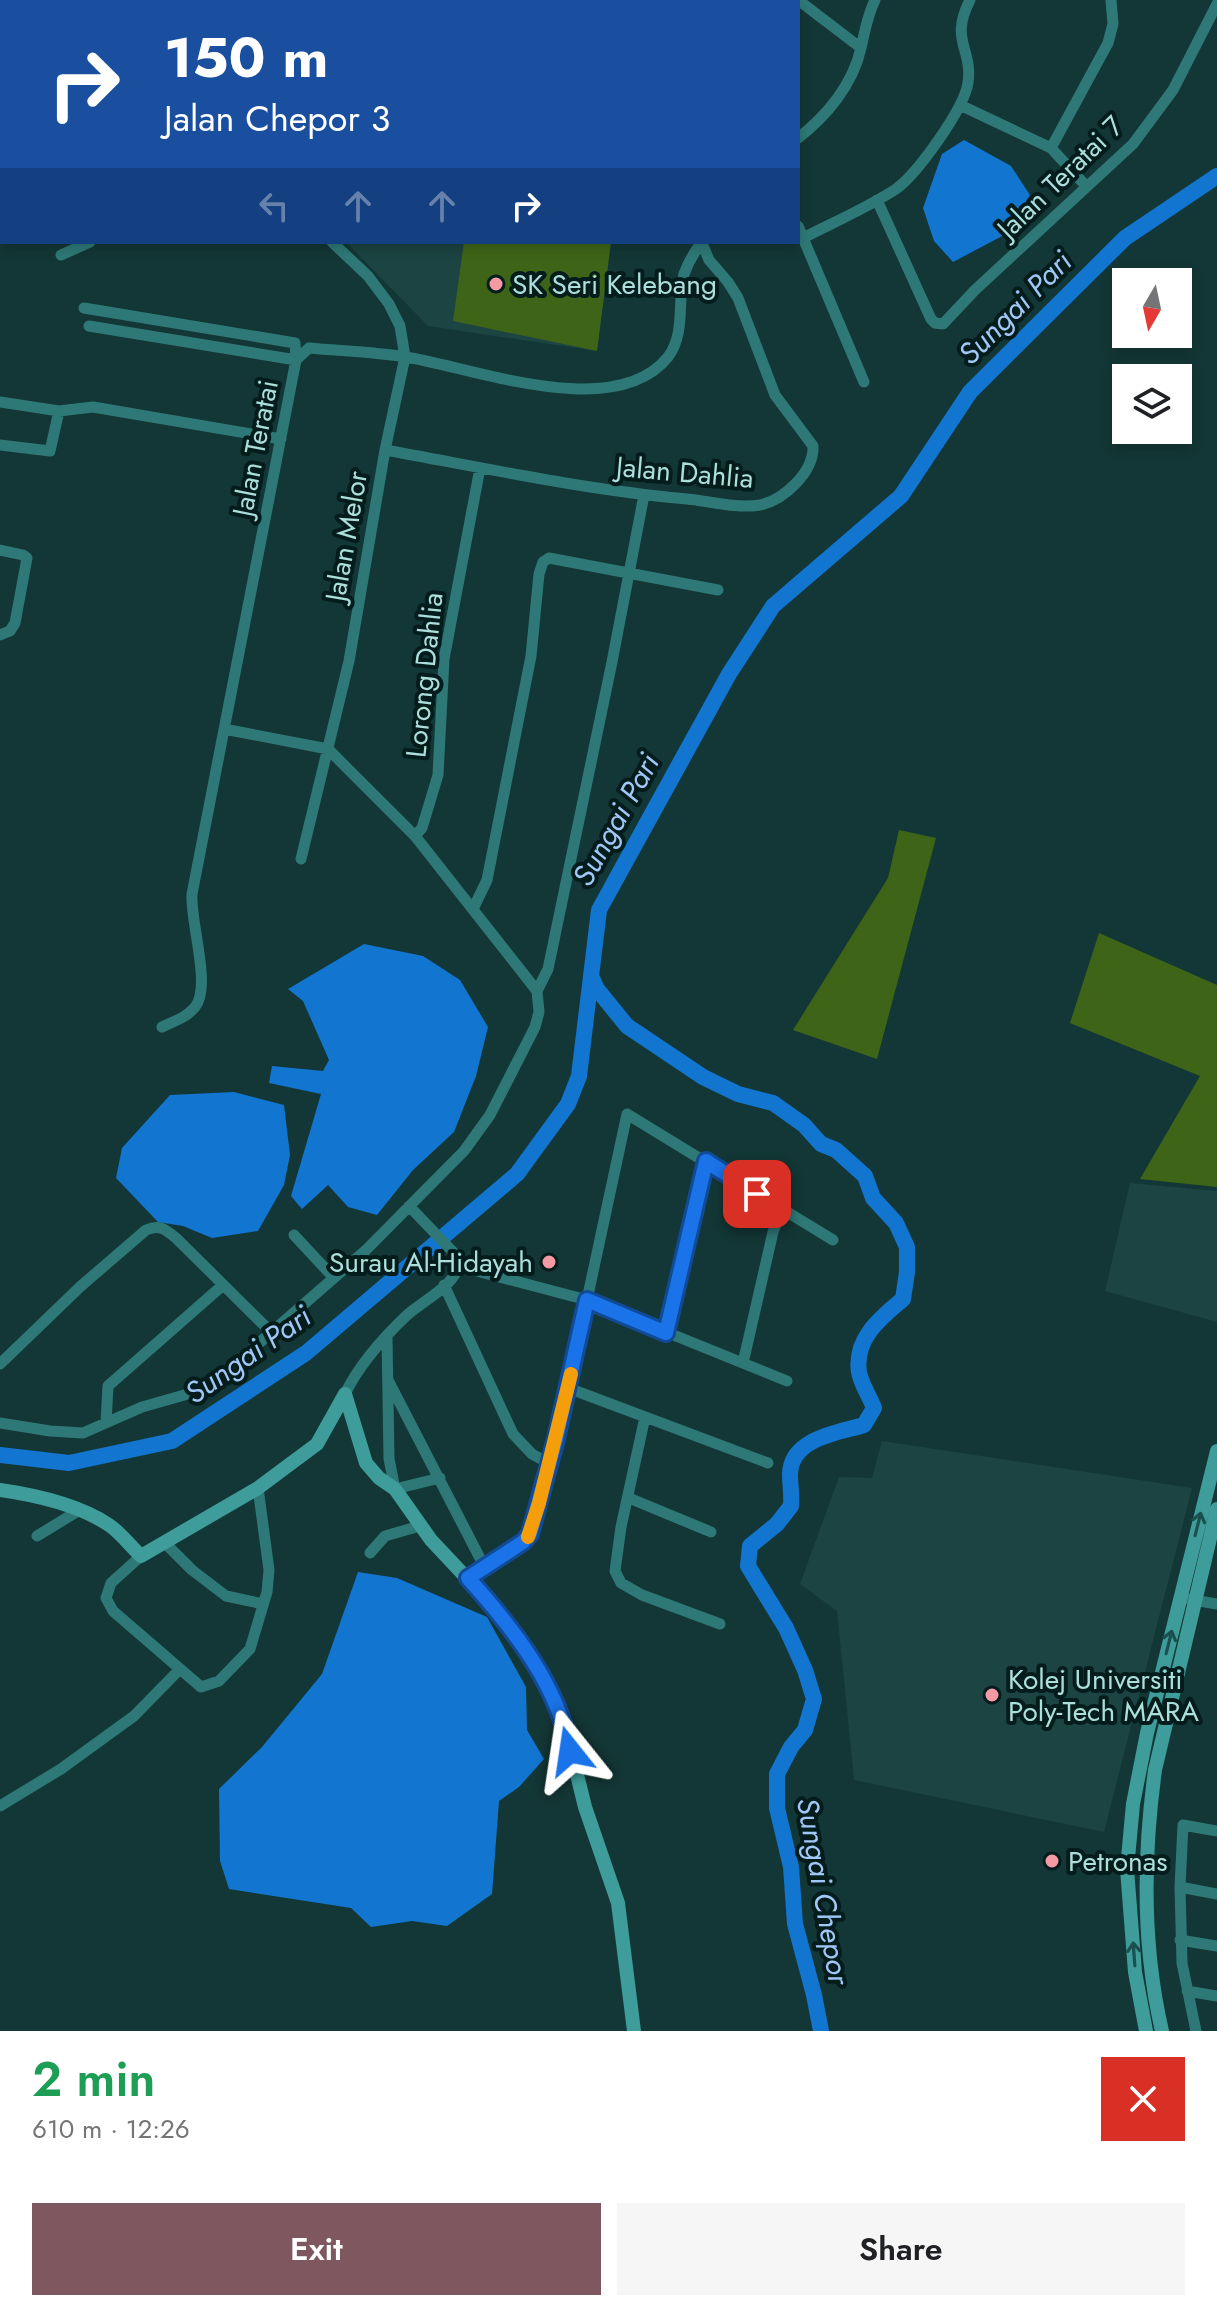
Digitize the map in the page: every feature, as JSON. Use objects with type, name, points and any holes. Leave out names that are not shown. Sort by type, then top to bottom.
[{"type":"street","points":[[800,136],[836,101],[853,73],[866,19],[875,0]]},
{"type":"street","points":[[803,238],[899,187],[921,162],[960,105],[968,81],[960,30],[961,17],[970,0]]},
{"type":"street","points":[[1051,148],[1108,43],[1113,24],[1111,0]]},
{"type":"street","points":[[800,2],[861,48]]},
{"type":"street","name":"Jalan Teratai 7","points":[[877,200],[931,319],[937,324],[945,322],[975,290],[1133,144],[1173,90],[1217,4]]},
{"type":"street","points":[[960,105],[1051,148],[1086,186]]},
{"type":"street","points":[[800,231],[864,382]]},
{"type":"street","points":[[61,255],[86,244]]},
{"type":"street","name":"Jalan Melor","points":[[301,859],[349,661],[385,450],[405,357],[400,326],[389,304],[368,276],[334,244]]},
{"type":"street","name":"Jalan Teratai","points":[[162,1027],[184,1017],[198,1005],[202,981],[191,907],[192,894],[296,360],[309,348],[405,357],[531,384],[579,388],[632,382],[669,356],[680,325],[684,274],[701,244]]},
{"type":"street","name":"Jalan Dahlia","points":[[385,450],[644,495],[758,505],[788,492],[809,465],[814,454],[813,446],[775,395],[738,298],[709,260],[703,244]]},
{"type":"street","points":[[84,308],[295,343],[296,360],[89,326]]},
{"type":"street","points":[[0,402],[59,411],[96,408],[281,439]]},
{"type":"street","points":[[0,445],[50,451],[59,411]]},
{"type":"street","name":"Lorong Dahlia","points":[[415,836],[422,828],[438,775],[444,659],[480,468]]},
{"type":"street","points":[[0,1423],[75,1433],[90,1431],[142,1407],[207,1386],[334,1278],[464,1151],[483,1127],[535,1027],[539,1012],[537,991],[548,969],[644,495]]},
{"type":"street","points":[[0,550],[27,558],[15,623],[5,633]]},
{"type":"street","points":[[473,909],[487,880],[531,656],[539,574],[543,562],[549,558],[718,590]]},
{"type":"street","points":[[224,729],[328,749],[415,836],[537,991]]},
{"type":"street","points":[[468,1578],[527,1539],[534,1521],[568,1388],[627,1114],[833,1240]]},
{"type":"street","points":[[666,1333],[706,1161]]},
{"type":"street","points":[[409,1206],[454,1253],[458,1266]]},
{"type":"street","points":[[743,1363],[773,1232],[782,1210]]},
{"type":"street","points":[[0,1364],[81,1286],[146,1230],[155,1226],[162,1227],[176,1238],[271,1332]]},
{"type":"street","points":[[294,1235],[334,1278]]},
{"type":"street","points":[[458,1266],[587,1300],[787,1381]]},
{"type":"street","points":[[258,1488],[269,1570],[263,1604],[250,1649],[219,1681],[201,1687],[113,1611],[106,1598],[111,1583],[141,1556],[258,1488],[317,1444],[359,1369],[406,1316],[444,1285],[458,1266]]},
{"type":"street","points":[[106,1423],[108,1386],[223,1285]]},
{"type":"street","points":[[444,1285],[513,1434],[532,1454],[550,1464]]},
{"type":"street","points":[[387,1337],[389,1459],[395,1489]]},
{"type":"street","points":[[388,1380],[484,1566]]},
{"type":"street","points":[[568,1388],[768,1463]]},
{"type":"street","points":[[345,1394],[366,1463],[379,1478],[395,1489],[420,1526],[508,1622],[557,1704],[567,1734],[573,1769],[618,1903],[634,2031]]},
{"type":"street","points":[[645,1417],[615,1571],[621,1583],[642,1595],[720,1624]]},
{"type":"street","points":[[1162,2031],[1153,1992],[1146,1910],[1147,1843],[1155,1770],[1217,1451]]},
{"type":"street","points":[[395,1489],[440,1478]]},
{"type":"street","points":[[0,1490],[51,1501],[78,1511],[112,1527],[141,1556]]},
{"type":"street","points":[[629,1498],[711,1532]]},
{"type":"street","points":[[1146,2031],[1135,1972],[1127,1869],[1133,1804],[1147,1733],[1217,1509]]},
{"type":"street","points":[[37,1536],[78,1511]]},
{"type":"street","points":[[370,1553],[385,1536],[420,1526]]},
{"type":"street","points":[[165,1543],[192,1570],[226,1596],[263,1604]]},
{"type":"street","points":[[1187,1599],[1217,1604]]},
{"type":"street","points":[[0,1806],[61,1769],[134,1716],[180,1669]]},
{"type":"street","points":[[1196,2031],[1180,1940],[1183,1825],[1217,1831]]},
{"type":"street","points":[[1180,1887],[1217,1894]]},
{"type":"street","points":[[1180,1940],[1217,1946]]},
{"type":"street","points":[[1187,1991],[1217,1996]]},
{"type":"shaded area","name":"SK Seri Kelebang","points":[[348,244],[611,244],[597,351],[428,326]]},
{"type":"shaded area","points":[[1130,1183],[1217,1191],[1217,1322],[1105,1291]]},
{"type":"shaded area","name":"Kolej Universiti Poly-Tech MARA","points":[[882,1441],[1192,1488],[1104,1832],[854,1780],[837,1611],[800,1584],[839,1477],[872,1478]]},
{"type":"green space","name":"SK Seri Kelebang","points":[[464,244],[611,244],[597,351],[453,321]]},
{"type":"green space","points":[[899,830],[936,838],[877,1059],[793,1030],[888,878]]},
{"type":"green space","points":[[1099,933],[1217,985],[1217,1187],[1140,1179],[1200,1076],[1070,1023]]},
{"type":"water","points":[[964,140],[1011,166],[1030,195],[1006,234],[953,262],[934,241],[923,208],[942,154]]},
{"type":"water","points":[[364,944],[423,956],[460,980],[488,1027],[476,1076],[454,1132],[413,1170],[377,1215],[348,1207],[328,1185],[302,1209],[291,1196],[321,1094],[269,1083],[272,1066],[323,1071],[329,1060],[303,1001],[288,989]]},
{"type":"water","points":[[234,1092],[284,1105],[290,1155],[284,1185],[258,1231],[212,1238],[183,1226],[158,1222],[116,1178],[122,1148],[170,1095]]},
{"type":"water","points":[[358,1572],[397,1578],[487,1617],[526,1687],[527,1730],[544,1759],[519,1787],[499,1801],[492,1894],[447,1926],[412,1921],[371,1927],[351,1908],[229,1889],[220,1861],[219,1789],[262,1747],[322,1674]]},
{"type":"waterway","name":"Sungai Pari","points":[[0,1455],[69,1463],[172,1441],[306,1353],[517,1174],[568,1104],[579,1076],[599,910],[729,674],[773,606],[901,496],[970,392],[1125,238],[1217,176]]},
{"type":"waterway","name":"Sungai Chepor","points":[[591,976],[597,989],[627,1026],[703,1077],[738,1094],[773,1103],[804,1125],[821,1144],[836,1150],[865,1176],[873,1198],[896,1223],[907,1247],[903,1299],[870,1330],[861,1349],[859,1372],[874,1408],[864,1425],[818,1439],[798,1452],[790,1474],[791,1506],[777,1524],[750,1546],[748,1566],[786,1628],[814,1699],[805,1730],[791,1747],[777,1774],[777,1808],[791,1867],[795,1924],[821,2031]]},
{"type":"slow traffic","points":[[528,1537],[571,1374]]},
{"type":"place","name":"SK Seri Kelebang","points":[[496,284]]},
{"type":"place","name":"Surau Al-Hidayah","points":[[549,1262]]},
{"type":"place","name":"Kolej Universiti Poly-Tech MARA","points":[[992,1695]]},
{"type":"place","name":"Petronas","points":[[1052,1861]]},
{"type":"route","points":[[570,1751],[557,1704],[526,1651],[508,1622],[468,1578],[523,1542],[530,1534],[556,1439],[587,1300],[666,1333],[706,1161],[757,1194]]}]
